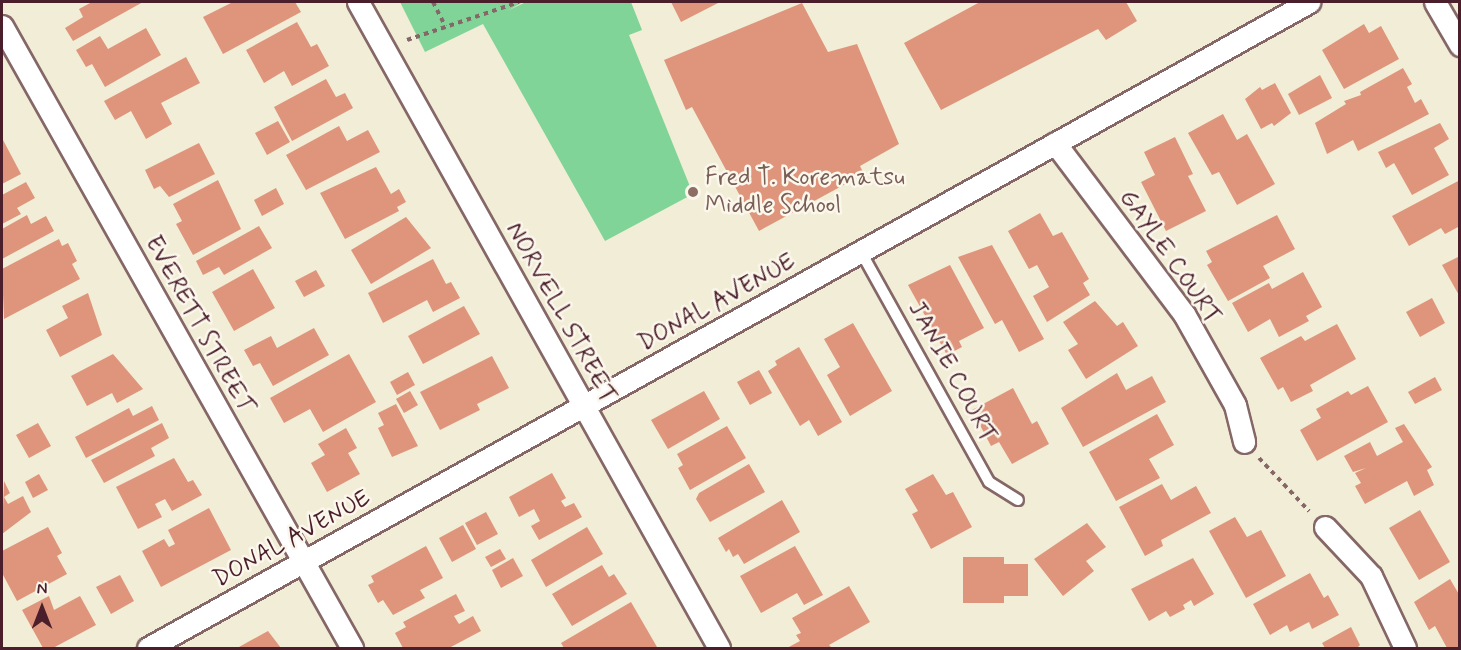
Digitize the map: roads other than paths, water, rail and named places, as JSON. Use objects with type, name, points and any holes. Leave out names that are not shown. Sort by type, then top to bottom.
[{"type":"street","name":"NORVELL STREET","points":[[358,2],[719,648]]},
{"type":"street","name":"DONAL AVENUE","points":[[148,648],[1309,2]]},
{"type":"street","points":[[1435,2],[1460,45]]},
{"type":"street","name":"EVERETT STREET","points":[[2,26],[352,648]]},
{"type":"street","name":"GAYLE COURT","points":[[1055,143],[1185,315],[1235,405],[1244,442]]},
{"type":"street","points":[[1325,527],[1371,576],[1405,648]]},
{"type":"lane","name":"JANIE COURT","points":[[861,252],[989,482],[1018,500]]},
{"type":"place","name":"Fred T. Korematsu Middle School","points":[[693,192]]}]
